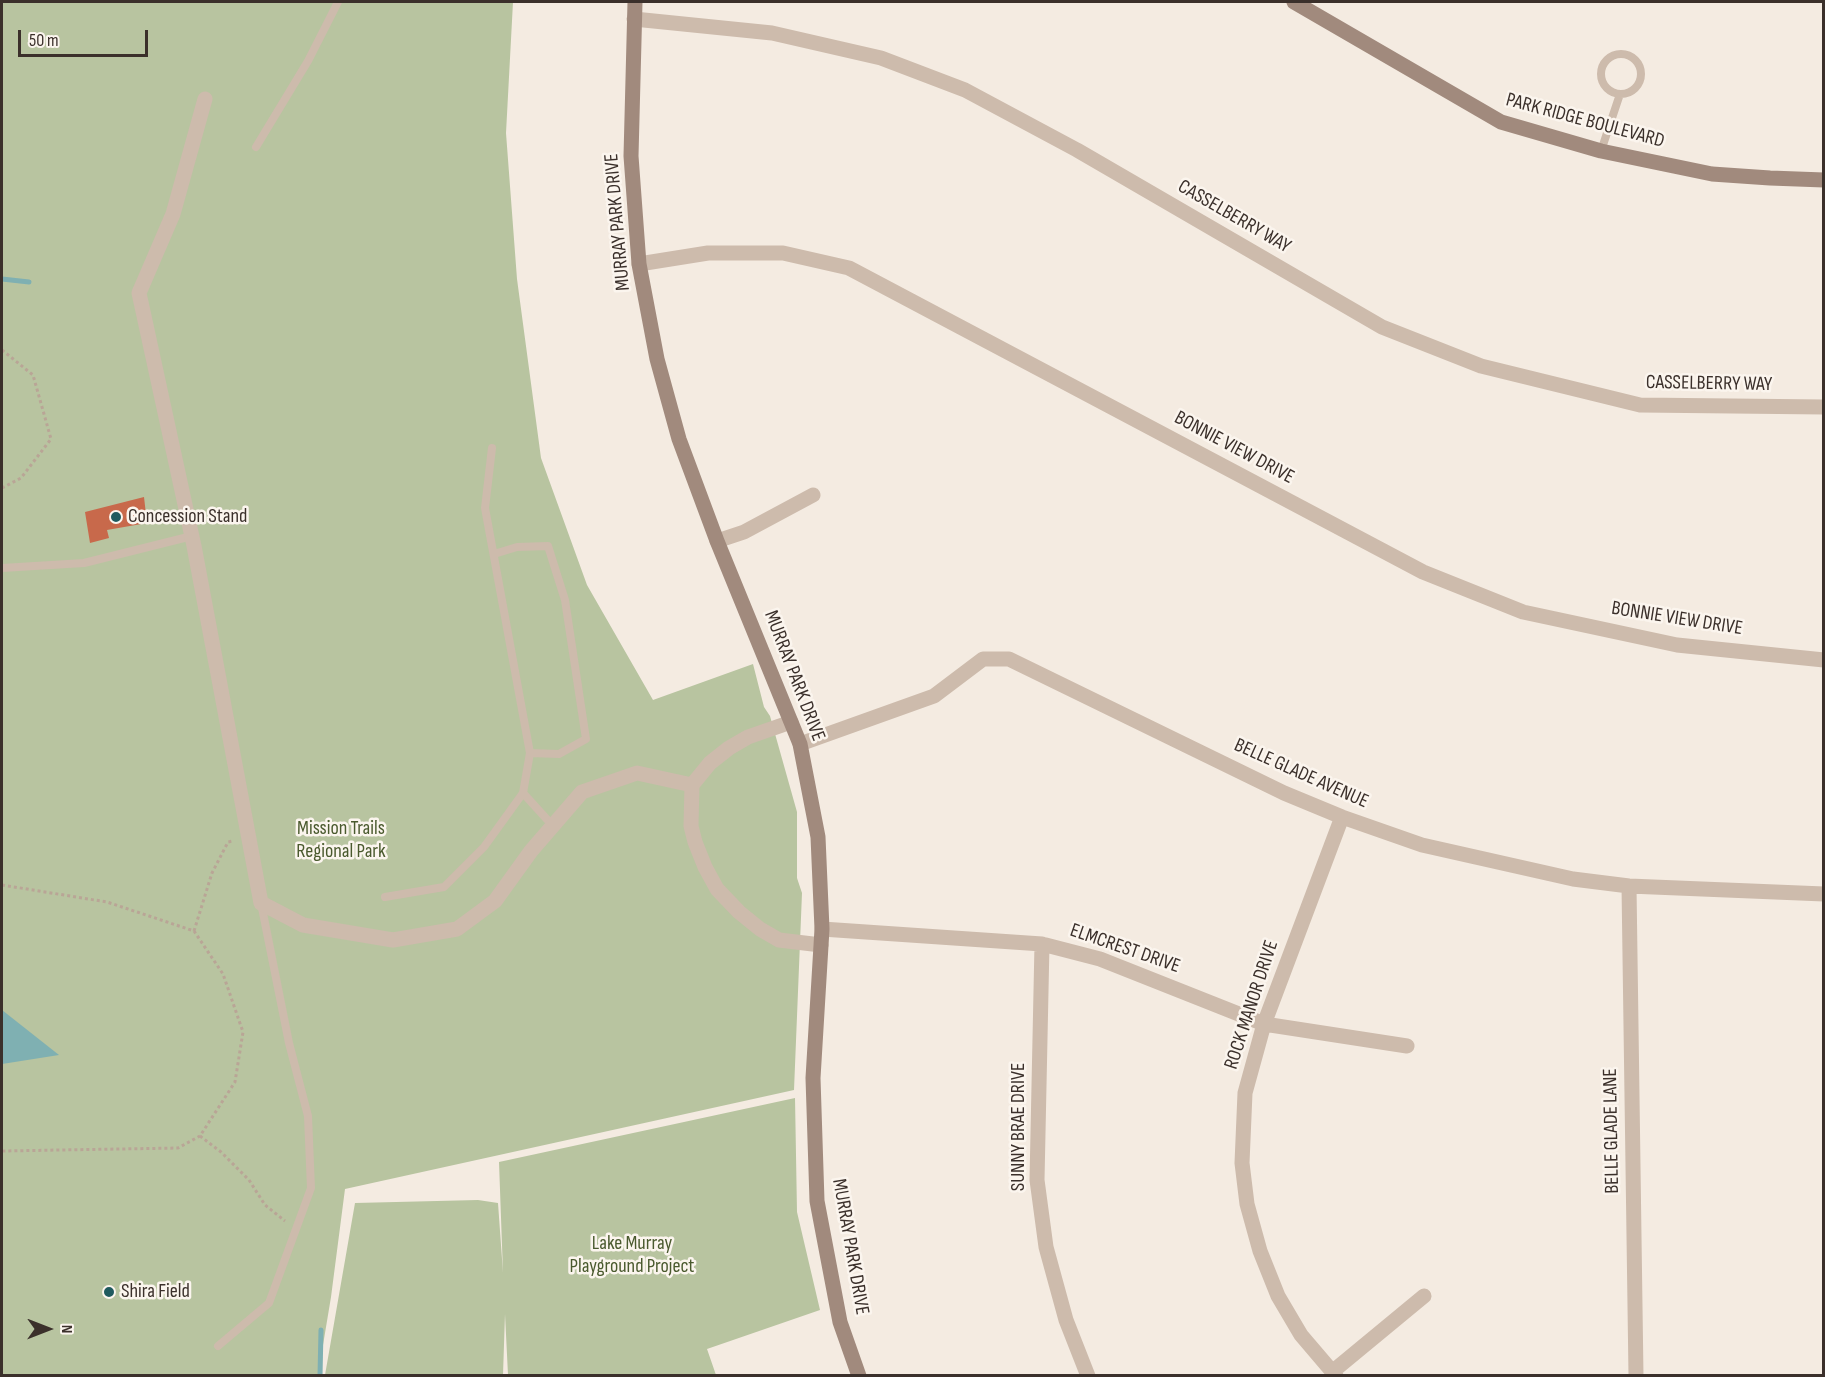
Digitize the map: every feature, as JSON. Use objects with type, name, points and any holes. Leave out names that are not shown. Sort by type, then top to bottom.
[{"type":"street","name":"MURRAY PARK DRIVE","points":[[635,2],[631,156],[639,264],[657,359],[678,439],[800,744],[818,837],[822,929],[813,1078],[817,1201],[840,1322],[859,1376]]},
{"type":"street","name":"PARK RIDGE BOULEVARD","points":[[1294,2],[1501,122],[1601,151],[1712,174],[1824,180]]},
{"type":"street","name":"CASSELBERRY WAY","points":[[634,19],[772,33],[881,58],[965,90],[1077,150],[1382,327],[1481,366],[1640,405],[1824,407]]},
{"type":"street","points":[[205,99],[173,214],[139,293],[192,536],[261,903],[303,925],[393,940],[457,928],[495,902],[531,851],[582,792],[637,773],[692,785]]},
{"type":"street","name":"BONNIE VIEW DRIVE","points":[[639,264],[708,253],[783,253],[849,268],[1423,572],[1523,612],[1677,645],[1824,660]]},
{"type":"street","points":[[717,541],[744,532],[813,495]]},
{"type":"street","name":"BELLE GLADE AVENUE","points":[[800,744],[934,696],[983,659],[1009,659],[1284,793],[1342,817],[1422,845],[1573,879],[1629,886],[1824,894]]},
{"type":"street","points":[[791,722],[748,737],[710,763],[692,785],[691,825],[695,842],[717,889],[739,912],[760,929],[779,940],[821,945]]},
{"type":"street","name":"ROCK MANOR DRIVE","points":[[1334,1374],[1302,1335],[1278,1296],[1260,1251],[1247,1204],[1242,1163],[1245,1093],[1264,1024],[1342,817]]},
{"type":"street","name":"BELLE GLADE LANE","points":[[1629,886],[1636,1376]]},
{"type":"street","name":"ELMCREST DRIVE","points":[[822,929],[1042,944],[1100,959],[1264,1024],[1407,1046]]},
{"type":"street","name":"SUNNY BRAE DRIVE","points":[[1042,944],[1037,1180],[1046,1247],[1066,1320],[1088,1376]]},
{"type":"street","points":[[1334,1374],[1424,1296]]},
{"type":"lane","points":[[256,147],[308,61],[338,2]]},
{"type":"lane","points":[[1621,54],[1633,58],[1638,63],[1641,76],[1634,89],[1620,94],[1607,88],[1601,76],[1604,63],[1608,58],[1621,54]]},
{"type":"lane","points":[[1601,151],[1620,94]]},
{"type":"lane","points":[[385,897],[444,886],[484,847],[523,793],[530,753],[485,508],[492,448]]},
{"type":"lane","points":[[2,568],[84,563],[192,536]]},
{"type":"lane","points":[[494,554],[517,547],[548,546],[565,600],[586,739],[559,754],[530,753]]},
{"type":"lane","points":[[523,793],[553,825]]},
{"type":"lane","points":[[218,1346],[270,1303],[311,1188],[308,1116],[289,1043],[261,903]]},
{"type":"path","points":[[2,350],[33,375],[51,439],[21,478],[2,488]]},
{"type":"path","points":[[194,931],[212,873],[228,842],[249,836]]},
{"type":"path","points":[[2,885],[107,902],[194,931],[223,974],[243,1032],[235,1082],[200,1136],[178,1148],[2,1151]]},
{"type":"path","points":[[200,1136],[221,1152],[249,1180],[265,1205],[296,1230]]},
{"type":"green space","name":"Mission Trails Regional Park","points":[[2,2],[513,2],[506,133],[517,279],[541,458],[587,585],[653,700],[753,664],[797,812],[797,878],[802,893],[794,1090],[345,1189],[318,1375],[2,1375]]},
{"type":"green space","name":"Lake Murray Playground Project","points":[[795,1098],[797,1212],[820,1310],[707,1349],[716,1375],[508,1375],[505,1314],[503,1375],[325,1375],[355,1203],[478,1200],[498,1203],[503,1273],[499,1162]]},
{"type":"water","points":[[2,1010],[59,1055],[2,1064]]},
{"type":"building","name":"Concession Stand","points":[[144,497],[147,523],[107,530],[109,538],[90,543],[85,512]]},
{"type":"waterway","points":[[2,279],[29,282]]},
{"type":"waterway","points":[[320,1376],[321,1330]]},
{"type":"place","name":"Concession Stand","points":[[116,517]]},
{"type":"place","name":"Shira Field","points":[[109,1292]]}]
